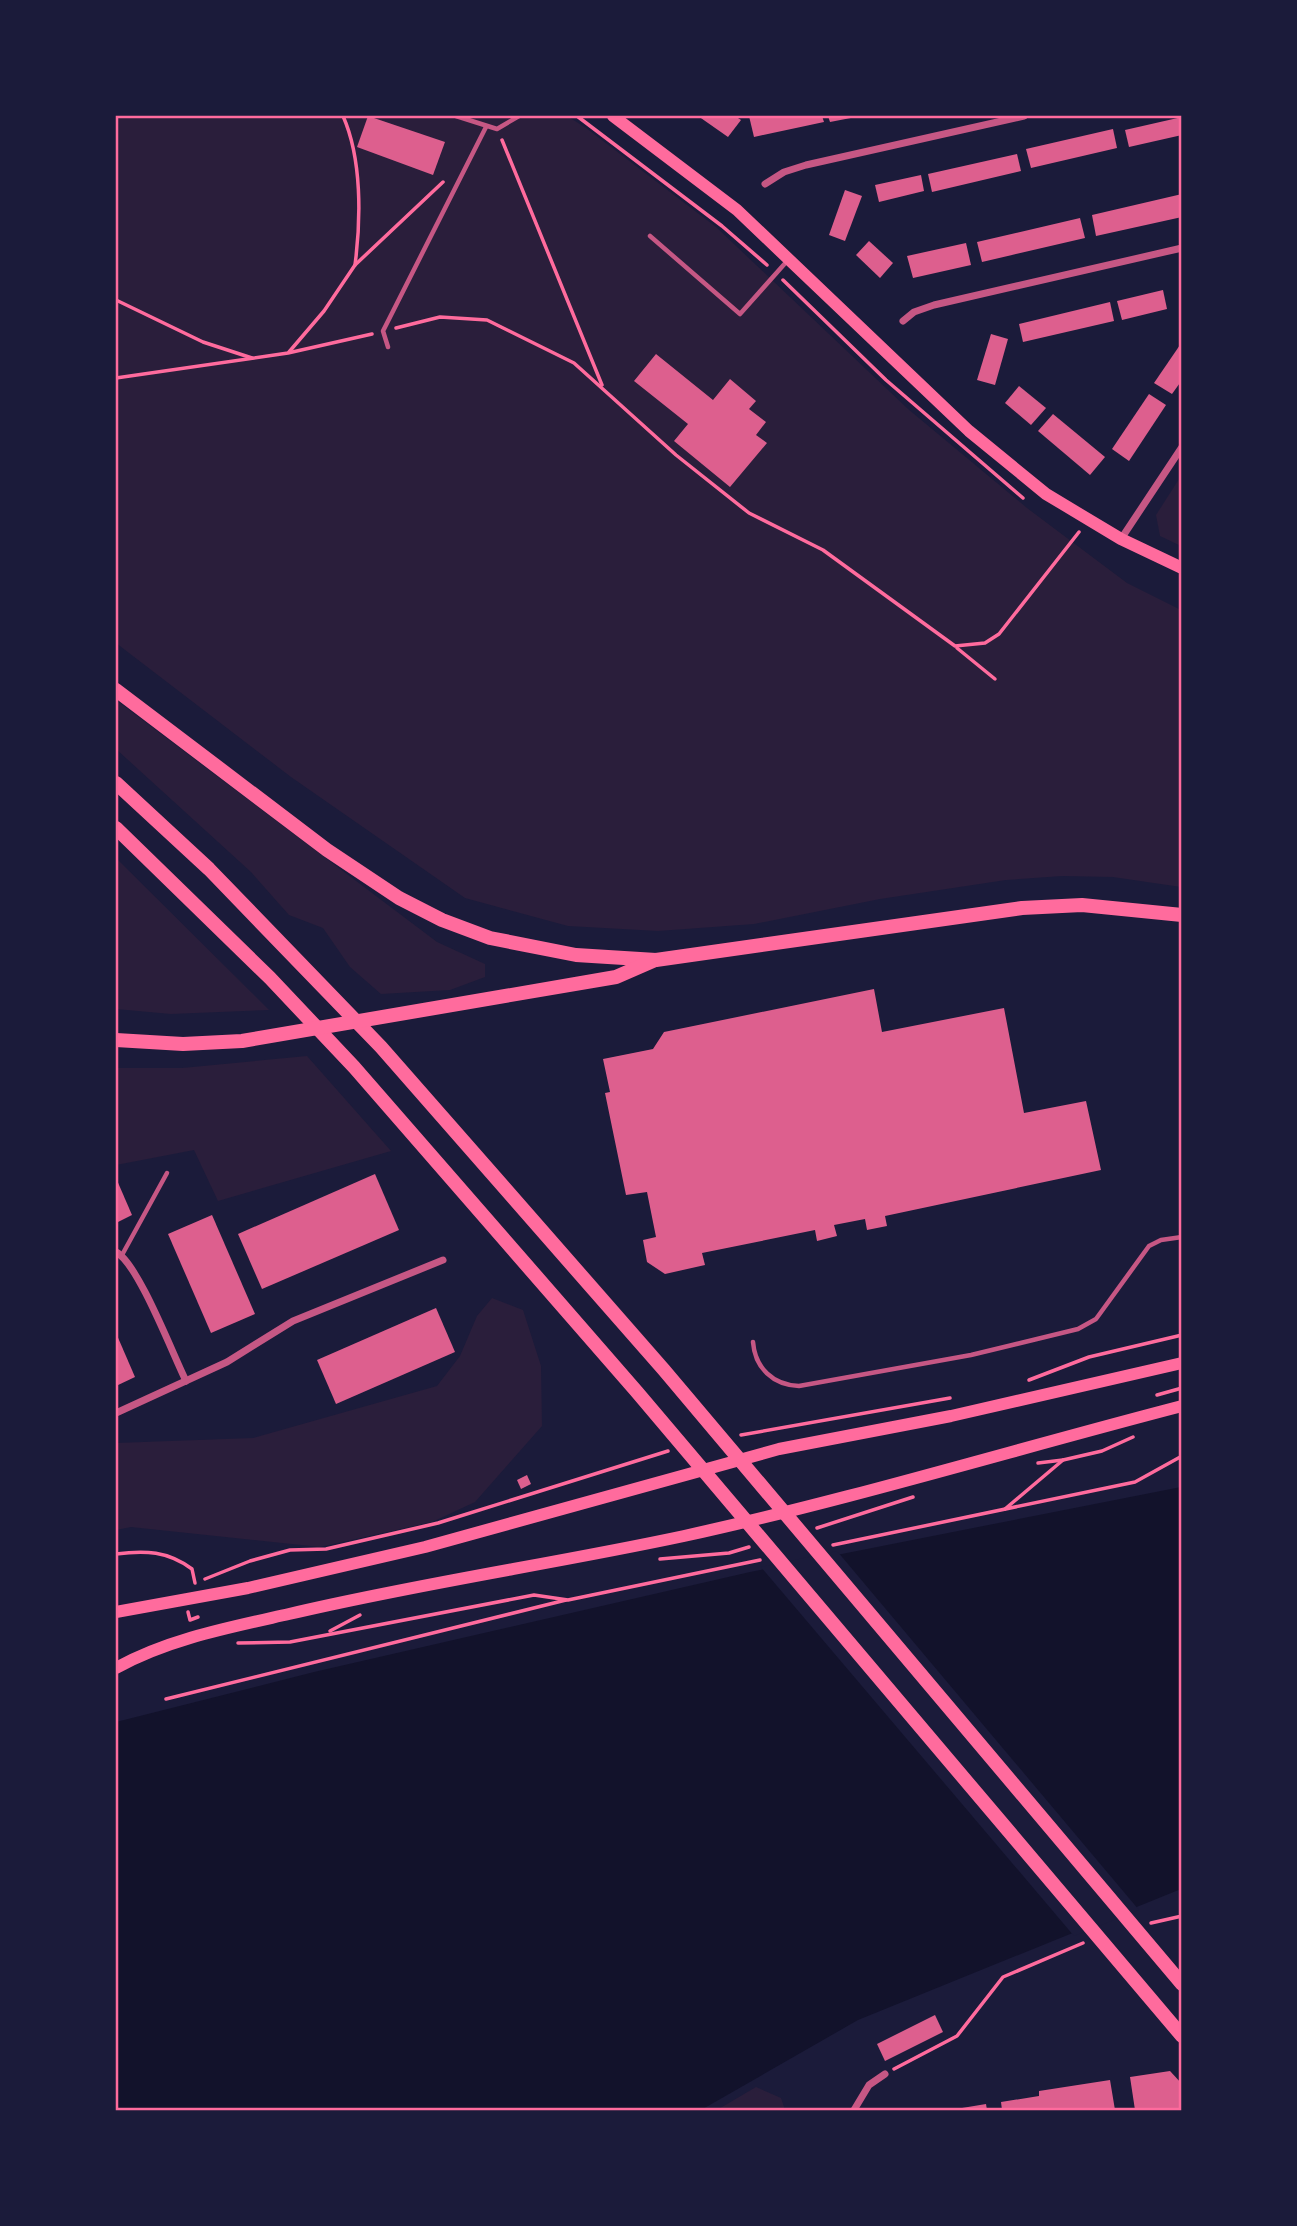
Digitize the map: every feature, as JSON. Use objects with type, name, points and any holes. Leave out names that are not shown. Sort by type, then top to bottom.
[{"type":"highway","points":[[116,690],[327,850],[399,898],[442,920],[490,937],[534,948],[576,955],[656,960],[1022,908],[1082,905],[1181,915]]},
{"type":"highway","points":[[116,783],[209,869],[381,1047],[664,1370],[1181,1984]]},
{"type":"highway","points":[[116,828],[270,978],[354,1067],[638,1392],[1181,2036]]},
{"type":"highway","points":[[116,1040],[183,1044],[242,1041],[439,1010],[617,976],[656,960]]},
{"type":"main road","points":[[613,116],[737,210],[969,431],[1046,494],[1121,539],[1181,568]]},
{"type":"main road","points":[[116,1612],[248,1588],[425,1548],[779,1449],[951,1416],[1181,1363]]},
{"type":"main road","points":[[116,1668],[164,1647],[225,1629],[358,1598],[686,1535],[1027,1450],[1181,1406]]},
{"type":"street","points":[[765,184],[784,172],[806,165],[1024,116]]},
{"type":"street","points":[[903,321],[914,312],[934,305],[1181,248]]},
{"type":"street","points":[[1121,539],[1181,447]]},
{"type":"street","points":[[119,1253],[142,1288],[186,1381]]},
{"type":"street","points":[[116,1413],[227,1362],[293,1321],[443,1260]]},
{"type":"street","points":[[854,2110],[869,2085],[886,2074]]},
{"type":"lane","points":[[456,116],[498,129],[519,116]]},
{"type":"lane","points":[[388,347],[383,331],[486,127]]},
{"type":"lane","points":[[650,236],[740,314],[789,259]]},
{"type":"lane","points":[[119,1253],[167,1173]]},
{"type":"lane","points":[[753,1342],[760,1366],[770,1377],[787,1386],[799,1386],[971,1354],[1063,1333],[1096,1319],[1149,1246],[1161,1240],[1181,1237]]},
{"type":"path","points":[[343,116],[358,184],[359,229],[355,265]]},
{"type":"path","points":[[498,129],[603,389]]},
{"type":"path","points":[[288,354],[324,311],[355,265],[406,214],[471,158]]},
{"type":"path","points":[[116,300],[203,342],[254,358]]},
{"type":"path","points":[[116,378],[288,354],[440,317],[487,320],[575,363],[676,455],[750,513],[823,550],[955,646],[995,679]]},
{"type":"path","points":[[955,646],[985,643],[999,634],[1088,520]]},
{"type":"path","points":[[1003,1510],[1063,1460],[1102,1451],[1141,1433]]},
{"type":"path","points":[[116,1554],[140,1551],[179,1559],[192,1569],[196,1583],[189,1585]]},
{"type":"path","points":[[166,1699],[568,1600]]},
{"type":"path","points":[[229,1645],[290,1642],[325,1634]]},
{"type":"path","points":[[1142,1926],[1181,1916]]},
{"type":"path","points":[[886,2074],[957,2036],[1003,1977],[1088,1942]]},
{"type":"shaded area","points":[[116,116],[567,116],[586,128],[716,227],[908,409],[1027,508],[1127,583],[1181,610],[1181,887],[1113,877],[1062,876],[1006,880],[880,899],[754,924],[658,931],[568,926],[465,898],[291,777],[116,643]]},
{"type":"shaded area","points":[[1181,476],[1181,546],[1160,536],[1156,515]]},
{"type":"shaded area","points":[[116,700],[437,942],[485,964],[485,977],[450,990],[381,994],[350,967],[323,928],[289,915],[251,872],[116,749]]},
{"type":"shaded area","points":[[116,858],[269,1010],[171,1014],[116,1009]]},
{"type":"shaded area","points":[[307,1056],[391,1151],[218,1201],[194,1150],[116,1165],[116,1068],[182,1068]]},
{"type":"shaded area","points":[[492,1298],[523,1310],[541,1366],[542,1426],[475,1502],[432,1522],[320,1547],[131,1527],[116,1530],[116,1443],[253,1438],[437,1386],[460,1356],[477,1316]]},
{"type":"shaded area","points":[[1181,1487],[1181,1889],[858,2020],[701,2110],[116,2110],[116,1722],[314,1672],[750,1572]]},
{"type":"shaded area","points":[[756,2087],[781,2098],[785,2110],[717,2110]]},
{"type":"pier","points":[[837,1551],[1139,1910],[1074,1936],[761,1567]]},
{"type":"building","points":[[368,116],[445,142],[433,175],[357,147]]},
{"type":"building","points":[[698,116],[735,116],[741,120],[728,137]]},
{"type":"building","points":[[749,116],[822,116],[824,122],[754,137]]},
{"type":"building","points":[[828,116],[856,116],[856,117],[830,122]]},
{"type":"building","points":[[1182,117],[1182,135],[1129,147],[1125,130]]},
{"type":"building","points":[[1113,129],[1117,148],[1031,168],[1026,149]]},
{"type":"building","points":[[1017,154],[1021,171],[932,192],[928,174]]},
{"type":"building","points":[[921,175],[924,191],[879,202],[875,185]]},
{"type":"building","points":[[845,190],[862,196],[845,241],[829,235]]},
{"type":"building","points":[[1182,194],[1182,217],[1096,236],[1092,215]]},
{"type":"building","points":[[1080,218],[1085,238],[982,262],[977,242]]},
{"type":"building","points":[[869,241],[893,263],[880,278],[856,255]]},
{"type":"building","points":[[966,243],[971,265],[913,278],[907,256]]},
{"type":"building","points":[[1163,290],[1167,309],[1122,320],[1117,301]]},
{"type":"building","points":[[1110,302],[1114,321],[1023,342],[1019,324]]},
{"type":"building","points":[[991,334],[1008,339],[995,385],[977,380]]},
{"type":"building","points":[[1182,342],[1182,380],[1172,394],[1154,383]]},
{"type":"building","points":[[656,354],[713,400],[730,379],[756,401],[749,409],[766,422],[756,435],[767,443],[730,487],[674,441],[688,424],[634,381]]},
{"type":"building","points":[[1019,386],[1046,408],[1031,425],[1005,403]]},
{"type":"building","points":[[1149,394],[1166,405],[1129,461],[1112,449]]},
{"type":"building","points":[[1053,414],[1105,457],[1090,475],[1038,431]]},
{"type":"building","points":[[874,989],[882,1032],[1004,1008],[1024,1113],[1086,1101],[1101,1170],[885,1216],[887,1226],[867,1230],[865,1219],[834,1225],[837,1236],[817,1241],[815,1230],[702,1253],[705,1265],[665,1274],[647,1262],[643,1240],[656,1237],[647,1192],[626,1195],[605,1093],[610,1092],[603,1059],[653,1049],[664,1032]]},
{"type":"building","points":[[375,1174],[399,1230],[262,1289],[238,1234]]},
{"type":"building","points":[[116,1178],[132,1215],[116,1223]]},
{"type":"building","points":[[212,1215],[255,1314],[211,1333],[168,1234]]},
{"type":"building","points":[[436,1308],[455,1352],[336,1404],[317,1360]]},
{"type":"building","points":[[116,1333],[135,1377],[116,1386]]},
{"type":"building","points":[[527,1475],[531,1484],[521,1489],[517,1480]]},
{"type":"building","points":[[935,2015],[943,2032],[885,2061],[877,2044]]},
{"type":"building","points":[[1170,2071],[1182,2084],[1182,2110],[1135,2110],[1130,2077]]},
{"type":"building","points":[[1110,2080],[1115,2110],[1002,2110],[1001,2102],[1039,2096],[1039,2091]]},
{"type":"building","points":[[986,2104],[987,2110],[956,2110],[956,2109]]}]
